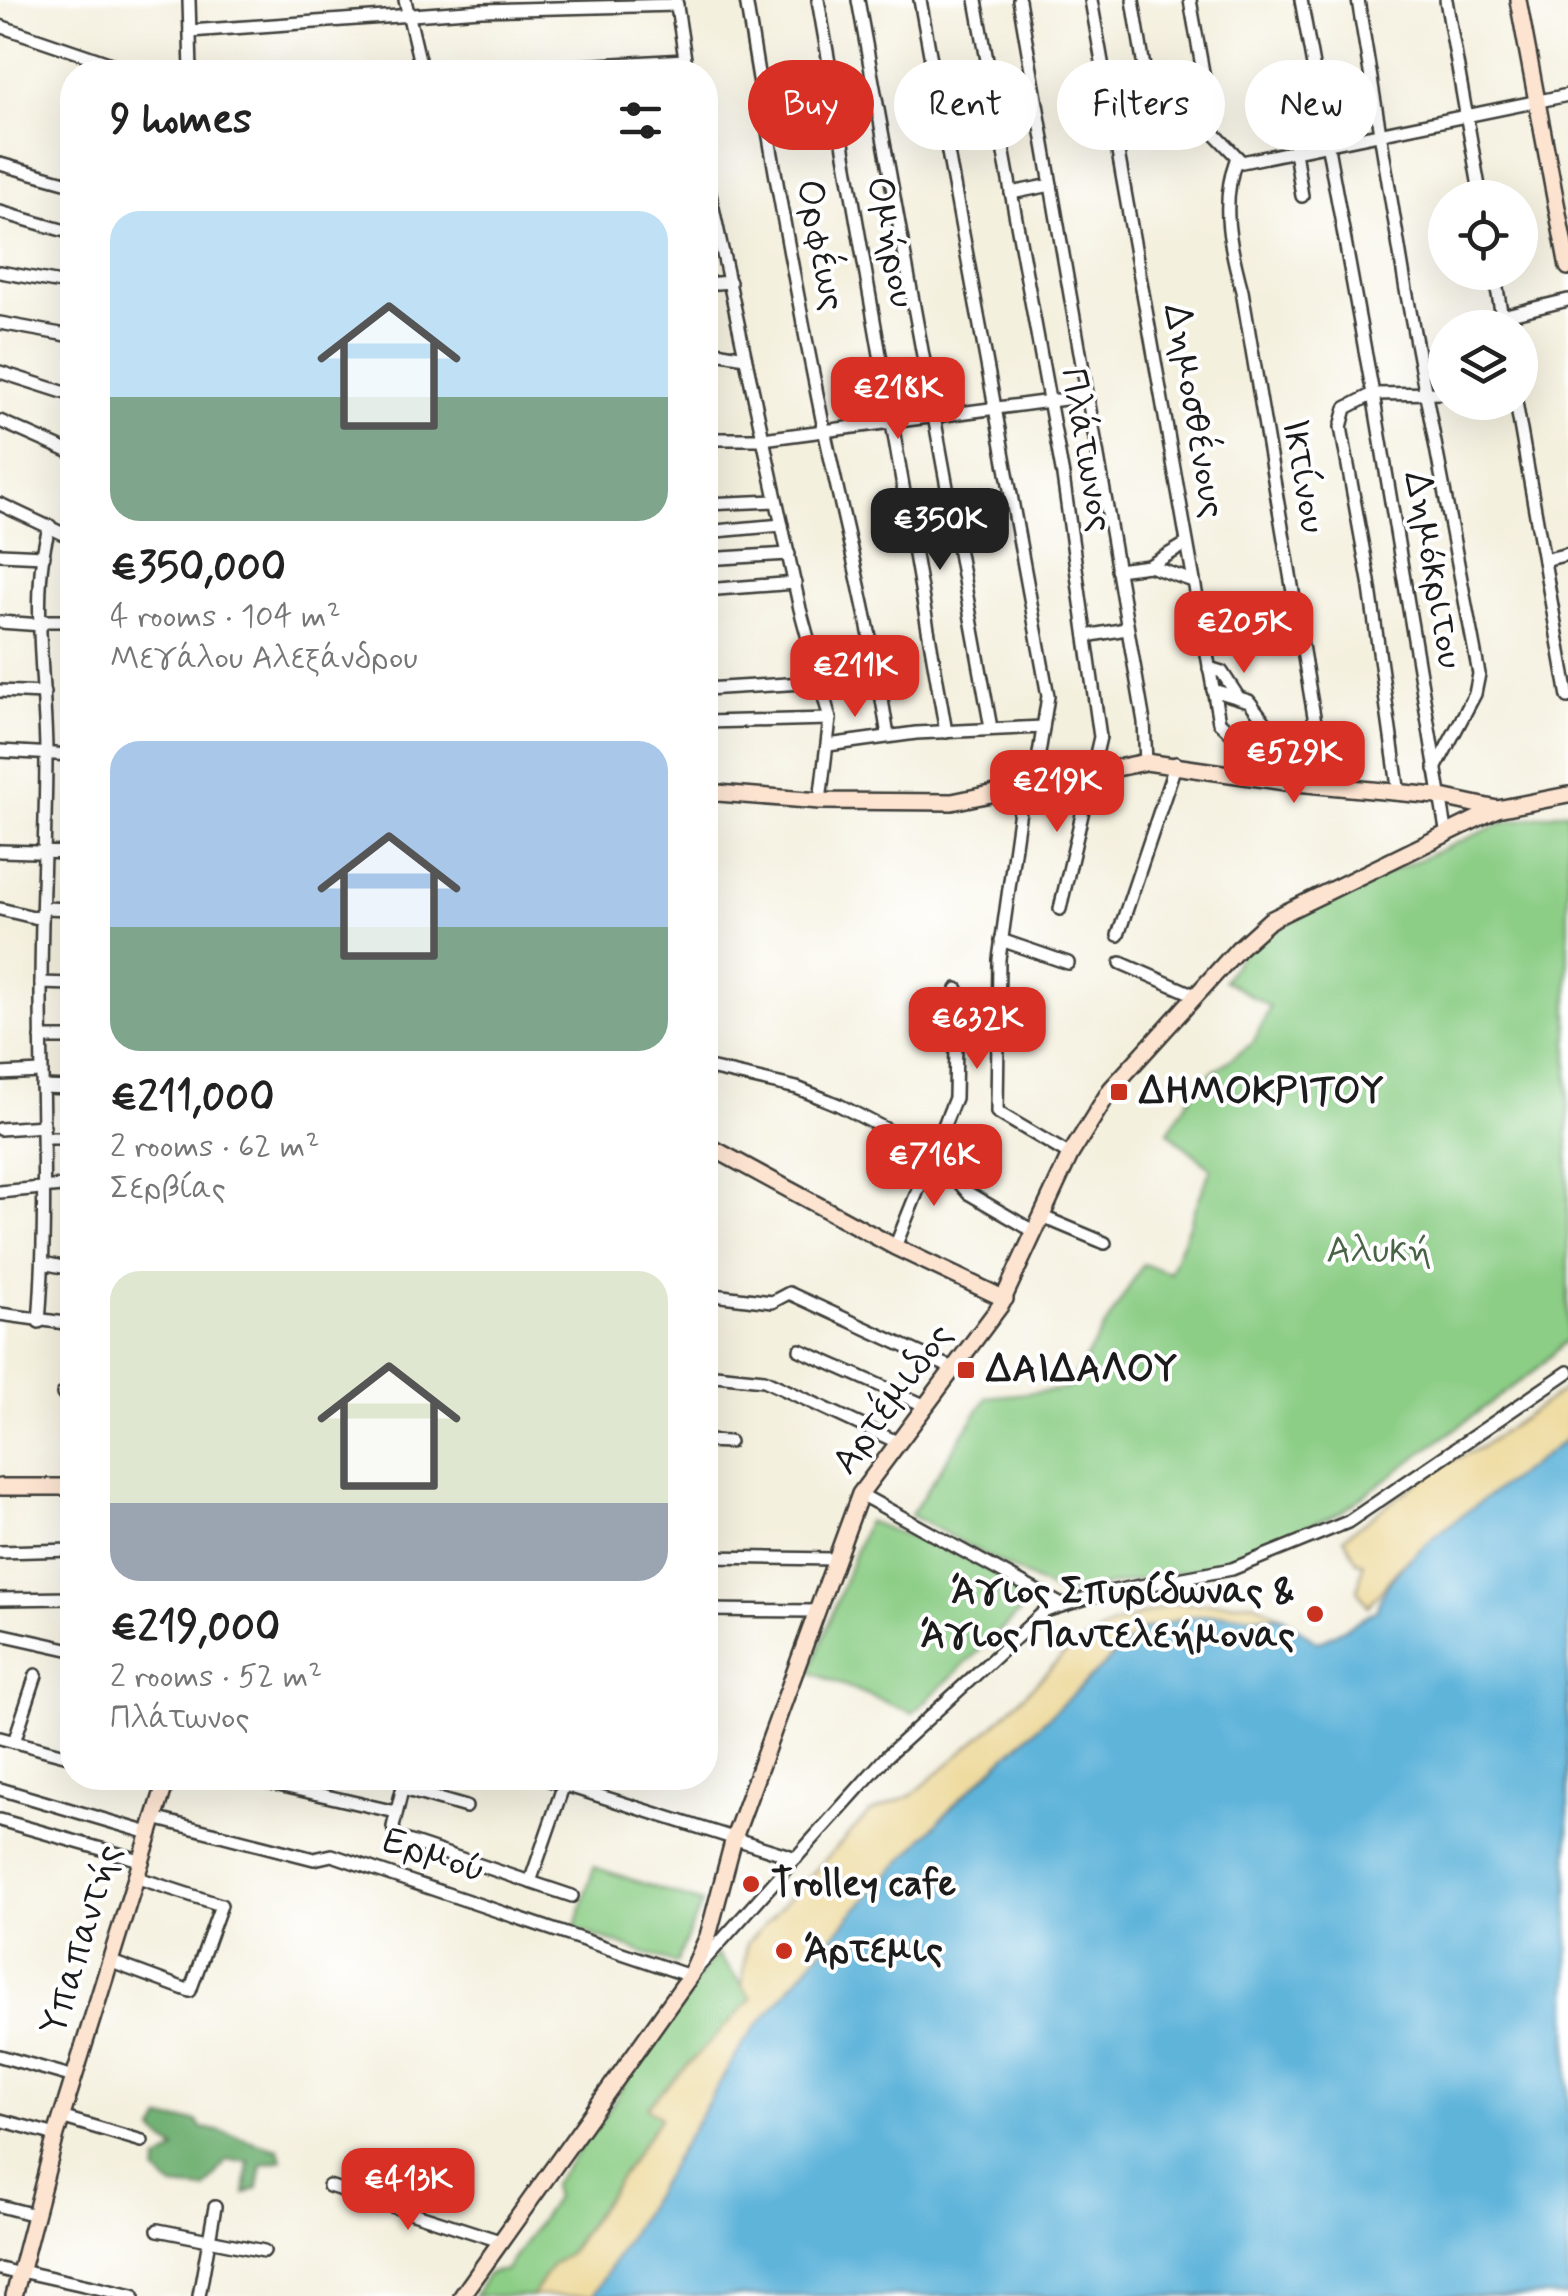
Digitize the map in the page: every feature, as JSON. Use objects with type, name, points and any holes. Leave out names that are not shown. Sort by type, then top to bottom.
[{"type":"main road","points":[[1518,0],[1568,267]]},
{"type":"main road","points":[[718,793],[820,801],[952,802],[1146,762],[1176,763],[1326,787],[1437,796],[1497,809]]},
{"type":"main road","name":"Αρτέμιδος","points":[[462,2296],[690,1976],[713,1920],[734,1838],[860,1494],[1005,1299],[1070,1155],[1122,1076],[1238,949],[1270,920],[1497,809],[1568,795]]},
{"type":"main road","points":[[718,1151],[895,1248],[1005,1299]]},
{"type":"main road","points":[[0,1487],[60,1487]]},
{"type":"main road","name":"Υπαπαντής","points":[[14,2296],[56,2135],[159,1790]]},
{"type":"street","points":[[188,0],[191,60]]},
{"type":"street","points":[[405,0],[419,60]]},
{"type":"street","name":"Ορφέως","points":[[746,0],[824,429],[877,665],[888,736]]},
{"type":"street","name":"Ομήρου","points":[[818,0],[946,732]]},
{"type":"street","points":[[858,0],[991,728]]},
{"type":"street","points":[[920,0],[1048,696],[1001,940],[997,1112],[1001,1118],[1070,1155]]},
{"type":"street","name":"Πλάτωνος","points":[[976,0],[1046,402],[1063,476],[1100,737],[1060,909]]},
{"type":"street","points":[[1019,0],[1146,762]]},
{"type":"street","name":"Δημοσθένους","points":[[1091,0],[1219,722],[1230,735],[1275,735]]},
{"type":"street","points":[[1134,0],[1143,60]]},
{"type":"street","points":[[1190,0],[1218,139],[1236,160],[1259,162],[1297,150]]},
{"type":"street","name":"Δημόκριτου","points":[[1300,0],[1311,60]]},
{"type":"street","points":[[1358,0],[1378,133],[1479,680],[1434,770]]},
{"type":"street","points":[[1446,0],[1479,180]]},
{"type":"street","points":[[190,31],[481,10],[676,3],[685,60]]},
{"type":"street","points":[[0,26],[100,60]]},
{"type":"street","points":[[1378,133],[1568,95]]},
{"type":"street","name":"Δημόκριτου","points":[[1327,150],[1373,394],[1446,836]]},
{"type":"street","points":[[1294,151],[1302,196]]},
{"type":"street","name":"Ικτίνου","points":[[1236,160],[1229,180],[1228,246],[1242,291],[1326,787]]},
{"type":"street","points":[[0,164],[60,181]]},
{"type":"street","points":[[1011,193],[1051,185]]},
{"type":"street","points":[[0,212],[60,229]]},
{"type":"street","points":[[718,248],[730,282],[788,554],[830,719],[820,801]]},
{"type":"street","points":[[0,272],[60,284]]},
{"type":"street","points":[[718,283],[730,282]]},
{"type":"street","points":[[1538,310],[1568,300]]},
{"type":"street","points":[[0,322],[60,334]]},
{"type":"street","points":[[718,352],[745,356]]},
{"type":"street","points":[[0,372],[60,391]]},
{"type":"street","points":[[1399,794],[1372,600],[1341,426],[1346,408],[1373,394],[1426,394]]},
{"type":"street","points":[[718,438],[763,438],[1088,396]]},
{"type":"street","points":[[1519,420],[1568,697]]},
{"type":"street","points":[[0,421],[60,448]]},
{"type":"street","points":[[718,503],[776,501]]},
{"type":"street","points":[[0,504],[60,531]]},
{"type":"street","points":[[39,1322],[44,1264],[41,982],[46,736],[42,623],[44,556],[50,526]]},
{"type":"street","points":[[718,531],[782,526]]},
{"type":"street","points":[[1117,570],[1149,566],[1186,544]]},
{"type":"street","points":[[0,554],[44,556]]},
{"type":"street","points":[[718,558],[788,554]]},
{"type":"street","points":[[1544,560],[1568,554]]},
{"type":"street","points":[[1149,566],[1193,581]]},
{"type":"street","points":[[718,589],[795,583]]},
{"type":"street","points":[[0,622],[60,622]]},
{"type":"street","points":[[1086,636],[1126,628]]},
{"type":"street","points":[[1209,668],[1222,672],[1237,695]]},
{"type":"street","points":[[718,688],[820,682]]},
{"type":"street","points":[[1213,690],[1237,695],[1255,706],[1275,735],[1284,762],[1285,782]]},
{"type":"street","points":[[0,691],[44,693]]},
{"type":"street","points":[[718,722],[830,719]]},
{"type":"street","points":[[828,745],[888,736],[1043,728]]},
{"type":"street","points":[[1275,735],[1320,749]]},
{"type":"street","points":[[46,736],[60,747]]},
{"type":"street","points":[[1284,762],[1320,749]]},
{"type":"street","points":[[0,752],[60,755]]},
{"type":"street","points":[[1118,935],[1176,763]]},
{"type":"street","points":[[0,851],[60,852]]},
{"type":"street","points":[[0,909],[43,914],[60,911]]},
{"type":"street","points":[[1001,940],[1068,963]]},
{"type":"street","points":[[1121,964],[1197,996]]},
{"type":"street","points":[[41,982],[60,983]]},
{"type":"street","points":[[895,1248],[955,1098],[957,989]]},
{"type":"street","points":[[41,1038],[60,1038]]},
{"type":"street","points":[[718,1070],[797,1088],[934,1154],[968,1193],[1035,1232]]},
{"type":"street","points":[[0,1074],[41,1072]]},
{"type":"street","points":[[42,1087],[60,1088]]},
{"type":"street","points":[[0,1128],[60,1135]]},
{"type":"street","points":[[0,1192],[60,1186]]},
{"type":"street","points":[[1043,1217],[1105,1244]]},
{"type":"street","points":[[44,1264],[60,1267]]},
{"type":"street","points":[[718,1296],[772,1302],[783,1292],[954,1369]]},
{"type":"street","points":[[0,1314],[60,1323]]},
{"type":"street","points":[[800,1350],[924,1406]]},
{"type":"street","points":[[690,1976],[887,1756],[1041,1614],[1060,1604],[1232,1569],[1348,1522],[1568,1372]]},
{"type":"street","points":[[718,1375],[764,1380],[897,1442]]},
{"type":"street","points":[[718,1442],[729,1442]]},
{"type":"street","points":[[860,1494],[1060,1604]]},
{"type":"street","points":[[0,1552],[60,1550]]},
{"type":"street","points":[[718,1557],[835,1560]]},
{"type":"street","points":[[0,1599],[60,1598]]},
{"type":"street","points":[[718,1610],[816,1611]]},
{"type":"street","points":[[0,1634],[60,1647]]},
{"type":"street","points":[[14,1742],[36,1675]]},
{"type":"street","points":[[0,1738],[60,1753]]},
{"type":"street","name":"Ερμού","points":[[0,1789],[315,1860],[332,1855],[690,1976]]},
{"type":"street","points":[[300,1790],[396,1812]]},
{"type":"street","points":[[402,1790],[393,1832],[410,1842],[572,1896]]},
{"type":"street","points":[[421,1790],[466,1806]]},
{"type":"street","points":[[530,1882],[562,1790]]},
{"type":"street","points":[[583,1790],[796,1858]]},
{"type":"street","points":[[0,1820],[140,1860]]},
{"type":"street","points":[[108,1962],[190,1991],[221,1905],[134,1877]]},
{"type":"street","points":[[0,2056],[74,2077]]},
{"type":"street","points":[[61,2118],[142,2141]]},
{"type":"street","points":[[0,2120],[56,2135]]},
{"type":"street","points":[[329,2186],[500,2240]]},
{"type":"street","points":[[0,2206],[35,2216]]},
{"type":"street","points":[[199,2296],[215,2207]]},
{"type":"street","points":[[158,2230],[264,2251]]},
{"type":"street","points":[[0,2269],[133,2296]]},
{"type":"green space","name":"Αλυκή","points":[[1568,811],[1568,1339],[1533,1372],[1341,1512],[1216,1565],[1061,1595],[911,1515],[987,1397],[1067,1389],[1143,1264],[1170,1273],[1211,1168],[1168,1132],[1200,1081],[1253,1043],[1270,1007],[1224,980],[1247,946],[1331,898],[1502,823]]},
{"type":"green space","points":[[867,1521],[963,1557],[1038,1595],[913,1713],[810,1672]]},
{"type":"green space","points":[[594,1867],[702,1903],[676,1964],[575,1929]]},
{"type":"green space","points":[[717,1954],[753,1999],[648,2107],[661,2117],[568,2253],[552,2265],[532,2296],[474,2296],[489,2273],[506,2270],[555,2198],[552,2185],[604,2117],[672,2007]]},
{"type":"green space","points":[[161,2119],[197,2121],[202,2128],[279,2149],[282,2160],[262,2165],[258,2188],[245,2194],[249,2161],[226,2161],[205,2190],[172,2187],[156,2173],[158,2162],[176,2150],[154,2132]]},
{"type":"sand","points":[[1568,1387],[1568,1439],[1401,1565],[1368,1606],[1358,1590],[1363,1563],[1357,1562],[1344,1537],[1443,1464],[1480,1448]]},
{"type":"sand","name":"Άρτεμις","points":[[1254,1602],[1283,1617],[1223,1614],[1142,1630],[960,1799],[852,1914],[744,2042],[593,2296],[532,2296],[552,2265],[569,2253],[661,2117],[647,2107],[752,1999],[742,1986],[747,1943],[869,1813],[912,1795],[992,1727],[1066,1653],[1112,1625],[1172,1604]]},
{"type":"water","points":[[1568,1437],[1568,2296],[593,2296],[744,2042],[852,1914],[960,1799],[1142,1630],[1188,1617],[1283,1617],[1321,1641],[1377,1610],[1386,1588],[1429,1541]]},
{"type":"place","name":"ΔΗΜΟΚΡΙΤΟΥ","points":[[1119,1092]]},
{"type":"place","name":"ΔΑΙΔΑΛΟΥ","points":[[966,1370]]},
{"type":"place","name":"Άγιος Σπυρίδωνας & Άγιος Παντελεήμονας","points":[[1315,1614]]},
{"type":"place","name":"Trolley cafe","points":[[751,1884]]},
{"type":"place","name":"Άρτεμις","points":[[784,1951]]}]
